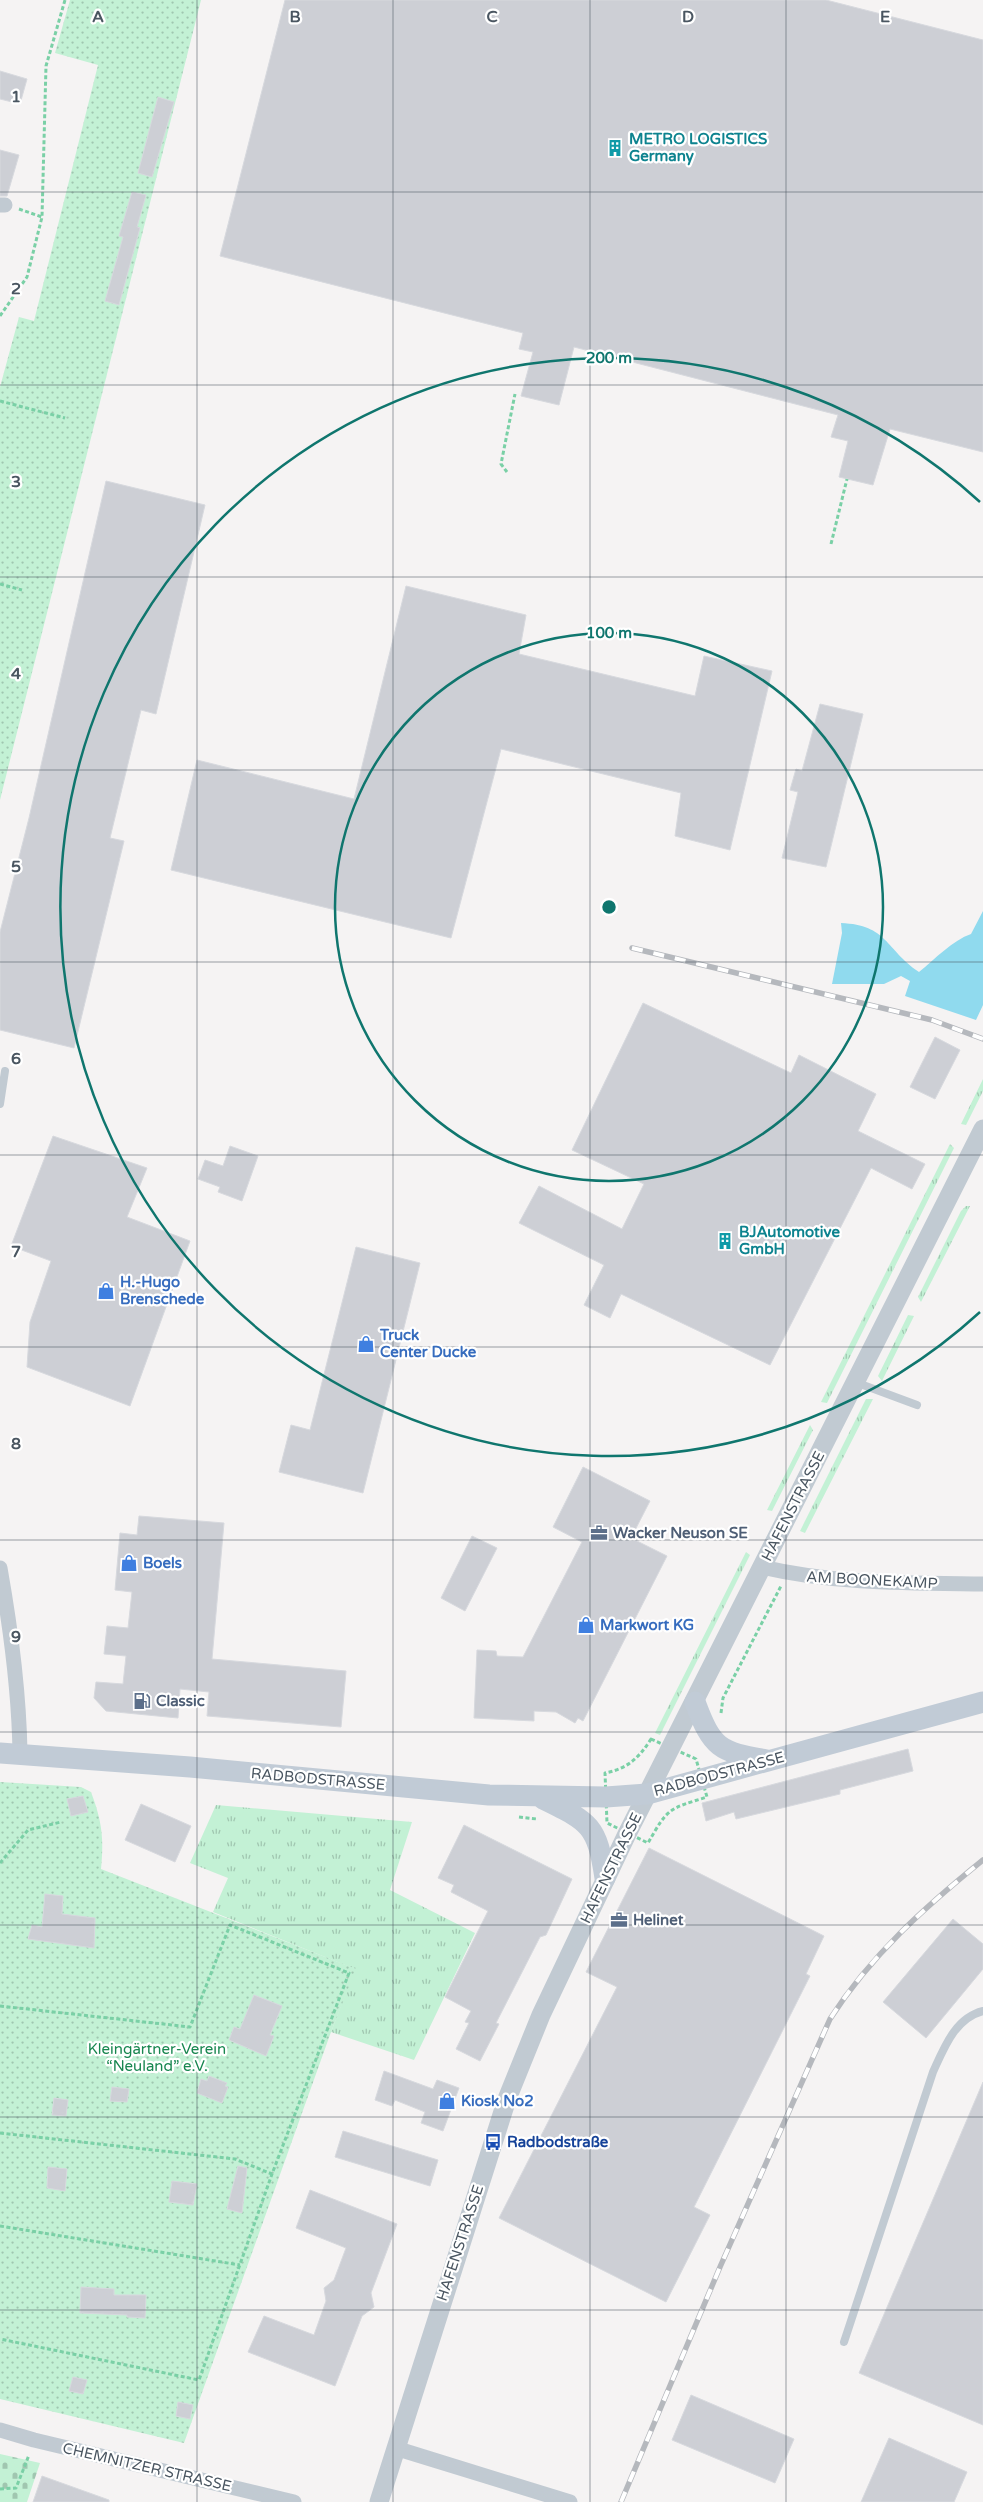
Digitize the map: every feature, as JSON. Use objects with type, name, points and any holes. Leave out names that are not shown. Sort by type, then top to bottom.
[{"type":"main road","points":[[695,1702],[707,1732],[718,1745],[738,1755],[772,1761]]},
{"type":"main road","name":"RADBODSTRASSE","points":[[10,1753],[488,1795],[606,1797],[647,1794],[983,1702]]},
{"type":"main road","points":[[539,1797],[581,1818],[587,1823],[601,1852],[605,1878]]},
{"type":"street","name":"HAFENSTRASSE","points":[[378,2502],[507,2099],[540,2015],[647,1794],[983,1129]]},
{"type":"street","name":"AM BOONEKAMP","points":[[762,1567],[800,1576],[876,1582],[983,1584]]},
{"type":"street","points":[[0,1568],[13,1644],[20,1717],[10,1753]]},
{"type":"street","name":"CHEMNITZER STRASSE","points":[[0,2430],[34,2440],[294,2502]]},
{"type":"street","points":[[395,2448],[570,2502]]},
{"type":"lane","points":[[0,1104],[5,1071]]},
{"type":"lane","points":[[855,1382],[917,1405]]},
{"type":"lane","points":[[844,2342],[933,2072],[945,2046],[960,2025],[972,2014],[983,2011]]},
{"type":"path","points":[[0,316],[27,277],[42,217],[46,66],[65,0]]},
{"type":"path","points":[[2,205],[42,217]]},
{"type":"path","points":[[507,472],[501,464],[515,394]]},
{"type":"path","points":[[0,401],[65,418]]},
{"type":"path","points":[[831,544],[847,479]]},
{"type":"path","points":[[0,584],[22,590]]},
{"type":"path","points":[[721,1717],[723,1698],[787,1573]]},
{"type":"path","points":[[0,1863],[28,1830],[60,1822]]},
{"type":"path","points":[[0,2006],[190,2027],[230,1925],[349,1973],[272,2174],[199,2380],[0,2339]]},
{"type":"path","points":[[0,2133],[235,2159],[272,2174]]},
{"type":"path","points":[[0,2226],[240,2265]]},
{"type":"path","points":[[0,2489],[16,2488],[34,2440]]},
{"type":"green space","points":[[70,0],[201,0],[0,800],[0,387],[19,317],[34,321],[98,65],[55,53]]},
{"type":"green space","points":[[983,1079],[983,1091],[966,1125],[961,1124]]},
{"type":"green space","points":[[950,1144],[954,1148],[827,1403],[821,1402]]},
{"type":"green space","points":[[966,1206],[970,1206],[921,1302],[918,1297],[961,1211]]},
{"type":"green space","points":[[908,1315],[914,1316],[882,1381],[878,1376]]},
{"type":"green space","points":[[866,1399],[873,1399],[805,1533],[800,1531]]},
{"type":"green space","points":[[810,1425],[813,1430],[772,1511],[767,1510]]},
{"type":"green space","points":[[746,1552],[750,1555],[660,1735],[655,1733]]},
{"type":"green space","name":"Kleingärtner-Verein “Neuland” e.V.","points":[[0,1782],[81,1787],[91,1792],[98,1812],[101,1830],[101,1869],[356,1969],[331,2032],[184,2443],[0,2399]]},
{"type":"green space","points":[[216,1805],[412,1822],[390,1890],[475,1933],[414,2060],[331,2032],[355,1969],[213,1912],[228,1878],[190,1863]]},
{"type":"green space","points":[[0,2454],[40,2463],[27,2502],[0,2502]]},
{"type":"water","points":[[983,911],[983,1005],[976,1020],[905,996],[910,981],[901,976],[884,984],[832,984],[842,933],[841,923],[868,928],[877,933],[919,972],[951,945],[971,934]]},
{"type":"building","name":"METRO LOGISTICS Germany","points":[[285,0],[826,0],[983,40],[983,452],[890,429],[873,485],[839,477],[848,441],[831,437],[838,415],[574,347],[559,405],[521,396],[533,352],[519,349],[523,333],[220,256]]},
{"type":"building","points":[[0,71],[27,79],[20,104],[0,99]]},
{"type":"building","points":[[158,97],[174,102],[152,177],[138,173]]},
{"type":"building","points":[[0,150],[19,155],[7,196],[0,196]]},
{"type":"building","points":[[132,192],[146,195],[137,227],[140,228],[119,305],[105,301],[123,237],[119,236]]},
{"type":"building","points":[[106,481],[205,505],[156,714],[141,710],[110,838],[124,841],[74,1048],[0,1030],[0,932],[29,818]]},
{"type":"building","points":[[406,586],[526,615],[519,654],[695,696],[704,656],[772,671],[730,850],[675,836],[681,793],[501,749],[451,938],[171,870],[197,760],[354,799]]},
{"type":"building","points":[[820,704],[863,714],[826,867],[782,858],[798,792],[790,790],[796,769],[802,771]]},
{"type":"building","points":[[643,1003],[791,1073],[799,1055],[876,1094],[858,1131],[925,1164],[912,1189],[871,1168],[770,1365],[621,1294],[610,1318],[584,1305],[604,1265],[519,1223],[539,1186],[622,1229],[644,1184],[572,1150]]},
{"type":"building","points":[[935,1037],[960,1050],[935,1099],[910,1087]]},
{"type":"building","name":"H.-Hugo Brenschede","points":[[53,1136],[147,1168],[127,1217],[190,1241],[130,1406],[27,1367],[30,1322],[51,1261],[11,1246]]},
{"type":"building","points":[[230,1146],[258,1156],[242,1201],[218,1192],[220,1187],[198,1179],[205,1160],[223,1166]]},
{"type":"building","name":"Truck Center Ducke","points":[[356,1247],[420,1263],[363,1493],[279,1472],[291,1425],[310,1430]]},
{"type":"building","name":"Markwort KG","points":[[583,1467],[650,1501],[631,1538],[667,1556],[583,1721],[578,1718],[575,1723],[556,1712],[534,1711],[534,1721],[474,1718],[477,1650],[496,1651],[497,1656],[523,1657],[582,1542],[553,1527]]},
{"type":"building","points":[[139,1516],[224,1523],[212,1659],[346,1671],[341,1727],[207,1716],[209,1692],[180,1689],[178,1718],[106,1711],[94,1698],[96,1682],[123,1684],[126,1656],[104,1654],[107,1626],[128,1628],[132,1592],[115,1590],[120,1533],[137,1535]]},
{"type":"building","points":[[472,1536],[497,1548],[465,1611],[441,1598]]},
{"type":"building","points":[[908,1749],[913,1771],[840,1790],[840,1794],[736,1819],[734,1812],[706,1821],[702,1803]]},
{"type":"building","points":[[83,1796],[88,1812],[71,1816],[67,1799]]},
{"type":"building","points":[[141,1804],[191,1826],[175,1862],[125,1840]]},
{"type":"building","points":[[464,1825],[572,1879],[546,1935],[540,1937],[496,2023],[499,2024],[480,2061],[456,2049],[469,2023],[465,2022],[471,2011],[445,1997],[488,1911],[451,1892],[454,1885],[438,1878]]},
{"type":"building","points":[[649,1848],[824,1936],[806,1974],[810,1976],[694,2207],[710,2215],[666,2302],[499,2218],[617,1987],[586,1972]]},
{"type":"building","points":[[45,1894],[63,1896],[62,1914],[95,1918],[94,1948],[28,1939],[32,1925],[42,1927]]},
{"type":"building","points":[[953,1919],[983,1944],[983,1969],[926,2038],[883,2002]]},
{"type":"building","points":[[254,1995],[282,2006],[270,2035],[274,2036],[266,2056],[229,2040],[234,2027],[240,2029]]},
{"type":"building","points":[[384,2071],[433,2089],[437,2080],[459,2088],[443,2131],[421,2123],[425,2112],[395,2100],[392,2106],[375,2100]]},
{"type":"building","points":[[209,2076],[227,2083],[225,2086],[228,2087],[222,2103],[197,2093],[201,2079],[207,2081]]},
{"type":"building","points":[[983,2082],[983,2425],[859,2373]]},
{"type":"building","points":[[112,2087],[129,2089],[127,2102],[110,2101]]},
{"type":"building","points":[[54,2098],[68,2100],[66,2116],[52,2115]]},
{"type":"building","points":[[343,2131],[438,2160],[430,2186],[335,2157]]},
{"type":"building","points":[[238,2166],[247,2168],[242,2213],[227,2209]]},
{"type":"building","points":[[48,2167],[67,2169],[65,2191],[47,2188]]},
{"type":"building","points":[[172,2181],[197,2184],[193,2205],[169,2202]]},
{"type":"building","points":[[310,2190],[397,2224],[371,2293],[374,2307],[362,2316],[335,2386],[248,2352],[264,2316],[314,2335],[326,2301],[324,2288],[334,2280],[346,2248],[296,2228]]},
{"type":"building","points":[[81,2287],[114,2289],[114,2295],[146,2295],[145,2318],[127,2317],[127,2315],[80,2313]]},
{"type":"building","points":[[73,2377],[87,2380],[83,2394],[69,2391]]},
{"type":"building","points":[[691,2395],[794,2439],[775,2483],[672,2440]]},
{"type":"building","points":[[178,2402],[193,2405],[190,2419],[176,2416]]},
{"type":"building","points":[[889,2438],[967,2472],[954,2502],[861,2502]]},
{"type":"building","points":[[42,2476],[109,2500],[109,2502],[33,2502]]},
{"type":"railway","points":[[632,948],[932,1020],[983,1039]]},
{"type":"railway","points":[[621,2502],[720,2267],[830,2019],[863,1974],[900,1933],[983,1860]]},
{"type":"place","name":"METRO LOGISTICS Germany","points":[[615,148]]},
{"type":"place","name":"BJAutomotive GmbH","points":[[725,1241]]},
{"type":"place","name":"H.-Hugo Brenschede","points":[[106,1291]]},
{"type":"place","name":"Truck Center Ducke","points":[[366,1344]]},
{"type":"place","name":"Wacker Neuson SE","points":[[599,1533]]},
{"type":"place","name":"Boels","points":[[129,1563]]},
{"type":"place","name":"Markwort KG","points":[[586,1625]]},
{"type":"place","name":"Classic","points":[[142,1701]]},
{"type":"place","name":"Helinet","points":[[619,1920]]},
{"type":"place","name":"Kiosk No2","points":[[447,2101]]},
{"type":"place","name":"Radbodstraße","points":[[493,2142]]}]
